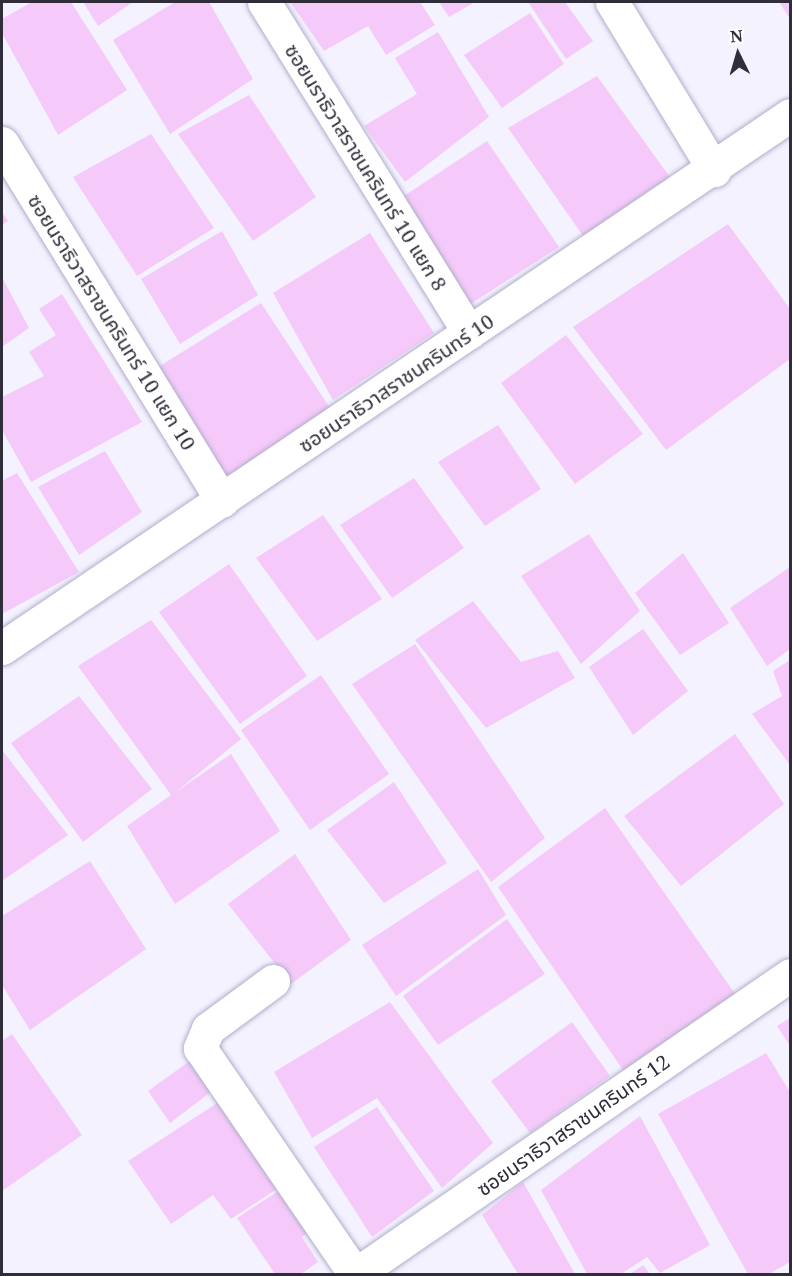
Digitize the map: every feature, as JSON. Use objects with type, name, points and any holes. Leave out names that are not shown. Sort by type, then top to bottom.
[{"type":"street","name":"ซอยนราธิวาสราชนครินทร์ 10 แยก 8","points":[[264,2],[469,333]]},
{"type":"street","points":[[612,2],[714,170]]},
{"type":"street","name":"ซอยนราธิวาสราชนครินทร์ 10","points":[[2,648],[714,170],[790,116]]},
{"type":"street","name":"ซอยนราธิวาสราชนครินทร์ 10 แยก 10","points":[[2,143],[222,501]]},
{"type":"street","name":"ซอยนราธิวาสราชนครินทร์ 12","points":[[356,1275],[790,975]]},
{"type":"street","points":[[273,981],[208,1029],[200,1048],[356,1275]]},
{"type":"building","points":[[32,2],[71,2],[127,90],[58,135],[2,33],[2,19]]},
{"type":"building","points":[[83,2],[133,2],[98,26]]},
{"type":"building","points":[[175,2],[209,2],[253,79],[170,134],[113,40]]},
{"type":"building","points":[[290,2],[420,2],[435,25],[386,55],[368,26],[324,51]]},
{"type":"building","points":[[439,2],[475,2],[449,17]]},
{"type":"building","points":[[528,2],[565,2],[593,41],[566,59]]},
{"type":"building","points":[[779,2],[790,2],[790,19]]},
{"type":"building","points":[[530,13],[564,64],[502,108],[464,55]]},
{"type":"building","points":[[438,32],[489,117],[405,182],[364,126],[417,94],[395,58]]},
{"type":"building","points":[[597,76],[672,180],[583,236],[508,128]]},
{"type":"building","points":[[249,95],[316,197],[253,241],[178,134]]},
{"type":"building","points":[[151,134],[214,228],[137,276],[73,177]]},
{"type":"building","points":[[487,141],[559,247],[469,305],[401,198]]},
{"type":"building","points":[[2,212],[8,221],[2,225]]},
{"type":"building","points":[[728,224],[790,309],[790,359],[666,450],[573,327]]},
{"type":"building","points":[[222,231],[258,295],[180,344],[141,279]]},
{"type":"building","points":[[370,233],[434,333],[333,400],[273,293]]},
{"type":"building","points":[[2,277],[29,328],[2,347]]},
{"type":"building","points":[[62,294],[142,422],[31,482],[2,430],[2,397],[44,376],[29,352],[56,335],[39,309]]},
{"type":"building","points":[[261,303],[330,408],[224,479],[155,369]]},
{"type":"building","points":[[566,335],[643,434],[575,484],[501,383]]},
{"type":"building","points":[[498,425],[541,489],[485,526],[438,462]]},
{"type":"building","points":[[105,451],[142,512],[79,555],[38,487]]},
{"type":"building","points":[[17,473],[79,572],[2,614],[2,481]]},
{"type":"building","points":[[414,478],[464,548],[392,598],[340,525]]},
{"type":"building","points":[[323,515],[382,599],[317,641],[256,558]]},
{"type":"building","points":[[589,534],[640,611],[581,664],[521,576]]},
{"type":"building","points":[[683,553],[729,623],[680,655],[635,593]]},
{"type":"building","points":[[229,564],[307,676],[240,724],[159,612]]},
{"type":"building","points":[[790,567],[790,649],[767,666],[730,608]]},
{"type":"building","points":[[473,601],[521,662],[558,651],[575,678],[486,728],[415,640]]},
{"type":"building","points":[[151,620],[241,739],[177,791],[231,754],[280,831],[175,904],[127,826],[171,795],[78,666]]},
{"type":"building","points":[[643,629],[688,691],[633,735],[589,667]]},
{"type":"building","points":[[415,644],[545,838],[491,882],[352,684]]},
{"type":"building","points":[[790,660],[790,765],[752,714],[782,696],[773,671]]},
{"type":"building","points":[[321,675],[389,774],[310,830],[241,730]]},
{"type":"building","points":[[79,696],[152,789],[83,842],[11,743]]},
{"type":"building","points":[[735,734],[784,804],[681,886],[624,816]]},
{"type":"building","points":[[2,750],[68,835],[2,881]]},
{"type":"building","points":[[394,782],[447,863],[384,903],[327,830]]},
{"type":"building","points":[[605,808],[738,998],[627,1076],[498,887]]},
{"type":"building","points":[[295,854],[351,940],[291,984],[228,904]]},
{"type":"building","points":[[90,861],[146,949],[30,1030],[2,985],[2,916]]},
{"type":"building","points":[[478,869],[506,915],[396,996],[362,945]]},
{"type":"building","points":[[507,919],[545,974],[438,1045],[403,996]]},
{"type":"building","points":[[390,1002],[493,1143],[442,1188],[377,1098],[312,1138],[274,1072]]},
{"type":"building","points":[[790,1018],[790,1046],[777,1026]]},
{"type":"building","points":[[572,1022],[610,1076],[530,1133],[491,1081]]},
{"type":"building","points":[[12,1034],[82,1135],[2,1191],[2,1041]]},
{"type":"building","points":[[766,1053],[790,1092],[790,1262],[769,1274],[748,1274],[658,1114]]},
{"type":"building","points":[[198,1055],[220,1085],[170,1123],[148,1091]]},
{"type":"building","points":[[225,1098],[283,1185],[231,1219],[213,1195],[171,1224],[128,1161]]},
{"type":"building","points":[[377,1107],[434,1191],[372,1237],[314,1147]]},
{"type":"building","points":[[640,1116],[710,1245],[660,1273],[647,1257],[621,1274],[587,1274],[541,1190]]},
{"type":"building","points":[[523,1182],[575,1274],[518,1274],[482,1215]]},
{"type":"building","points":[[289,1184],[317,1225],[302,1237],[318,1262],[301,1274],[275,1274],[237,1218]]},
{"type":"building","points":[[643,1265],[650,1274],[630,1274]]}]
